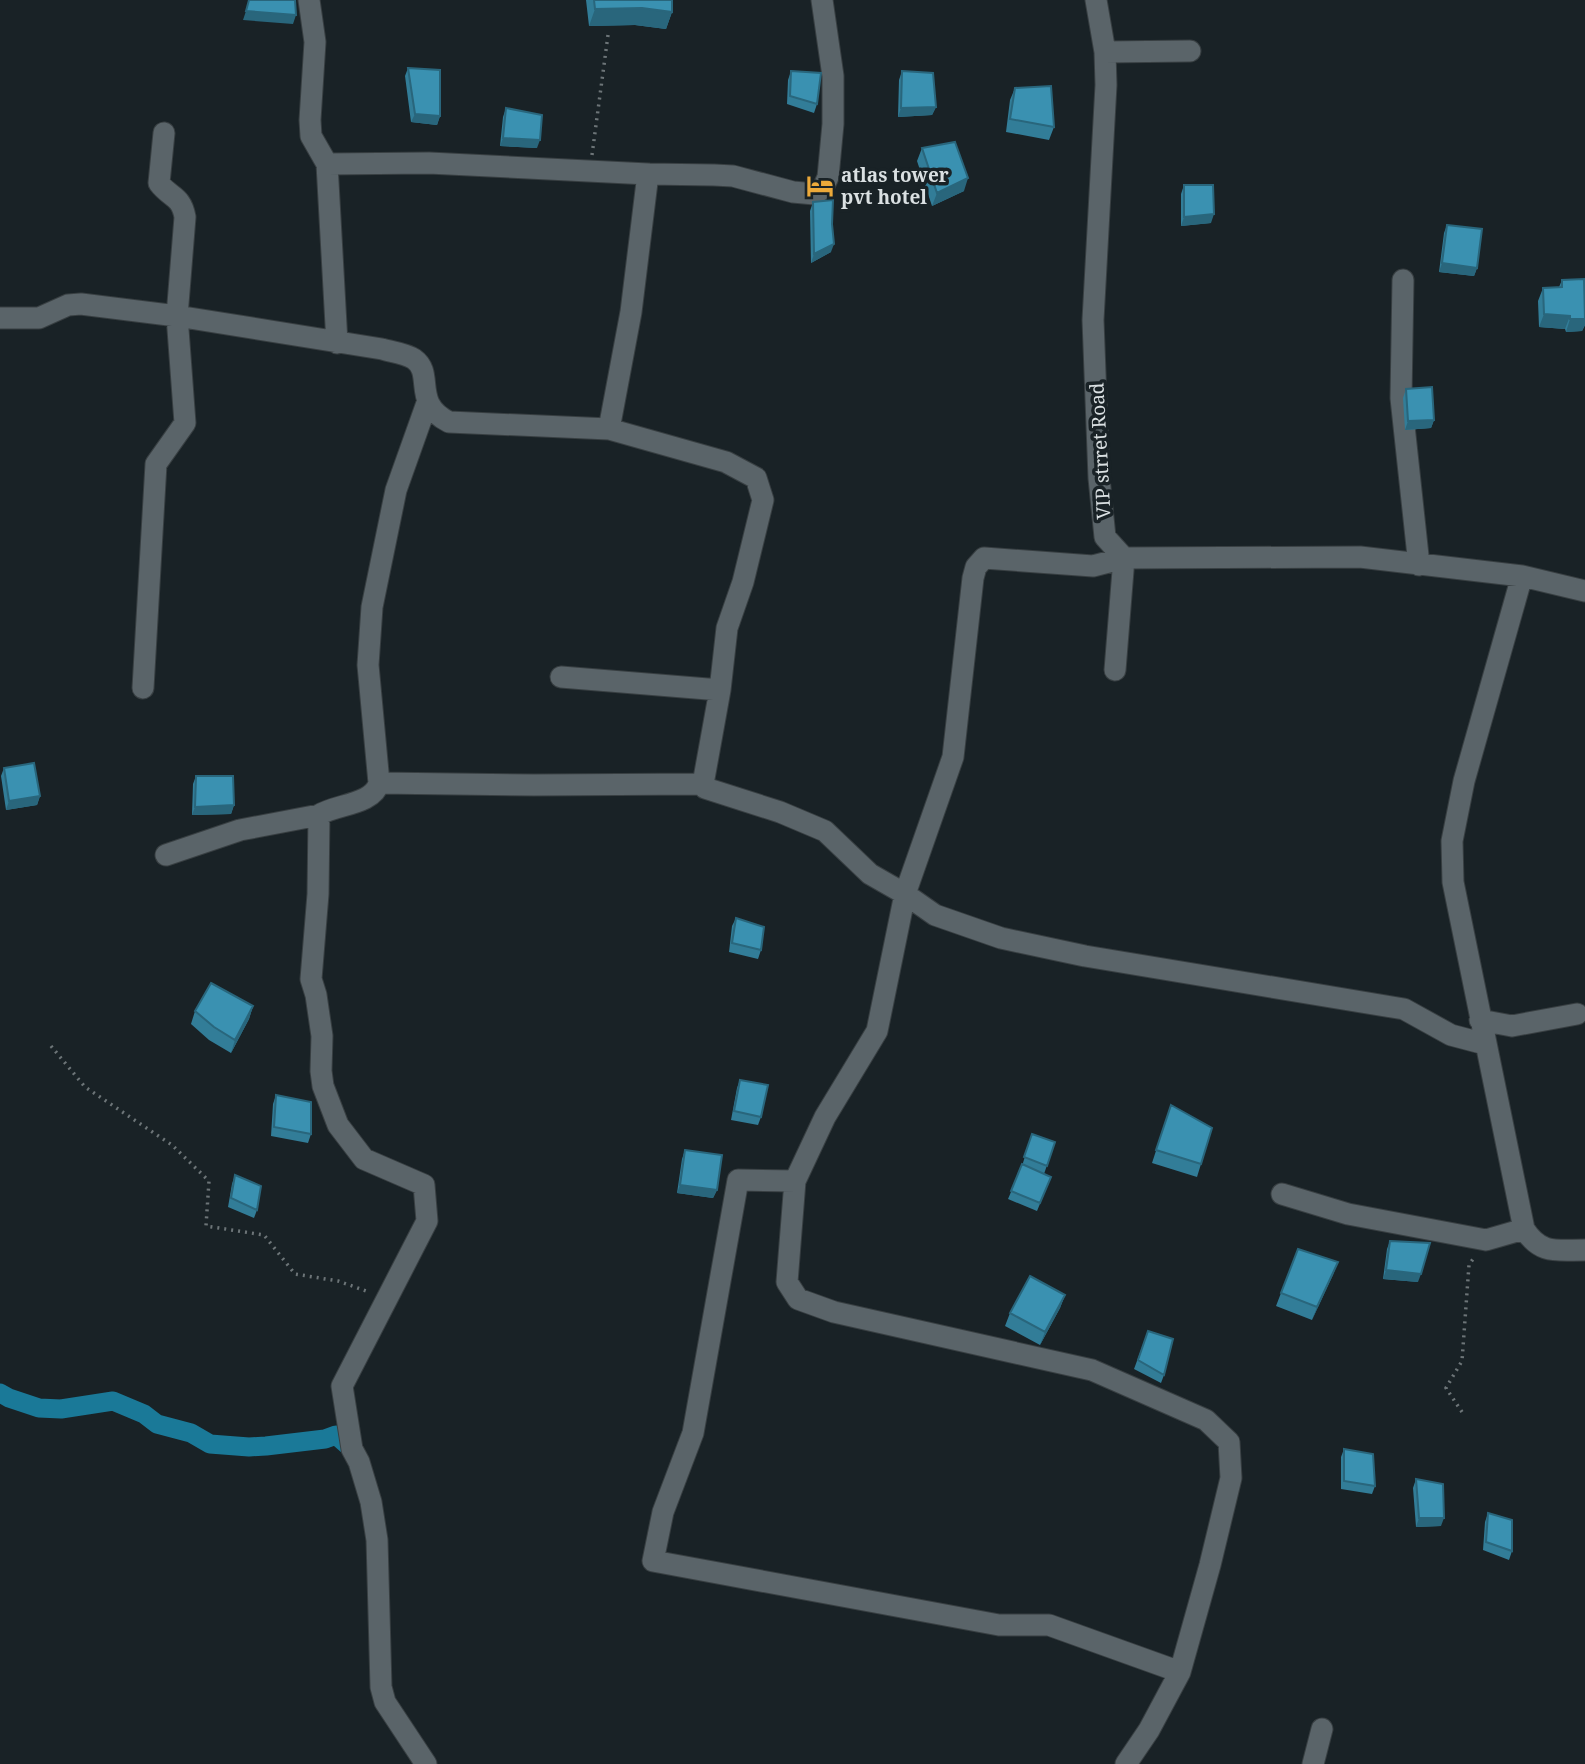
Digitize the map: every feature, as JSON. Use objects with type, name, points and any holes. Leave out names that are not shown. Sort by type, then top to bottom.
[{"type":"street","points":[[309,0],[315,42],[310,120],[312,136],[327,164],[337,343]]},
{"type":"street","points":[[327,164],[429,163],[733,176],[793,192],[815,194],[823,188],[828,177],[833,124],[833,76],[822,0]]},
{"type":"street","name":"VIP strret Road","points":[[1096,0],[1105,52],[1104,137],[1093,320],[1100,478],[1105,537],[1124,558]]},
{"type":"street","points":[[1105,52],[1190,51]]},
{"type":"street","points":[[143,688],[156,464],[185,424],[177,316],[185,217],[183,206],[178,199],[159,183],[164,133]]},
{"type":"street","points":[[608,429],[631,312],[648,174]]},
{"type":"street","points":[[1403,280],[1401,398],[1419,565]]},
{"type":"street","points":[[0,318],[39,318],[68,305],[81,304],[177,316],[382,349],[414,359],[422,370],[427,403],[435,415],[449,422],[608,429],[726,462],[756,478],[763,500],[743,582],[727,628],[720,690],[703,784],[705,789],[780,812],[825,831],[870,874],[935,915],[1001,938],[1085,956],[1404,1009],[1451,1035],[1485,1044]]},
{"type":"street","points":[[166,855],[240,830],[318,815],[330,808],[369,798],[377,792],[379,783],[368,665],[372,607],[396,491],[427,403]]},
{"type":"street","points":[[1126,1764],[1149,1730],[1180,1672],[1231,1478],[1229,1442],[1206,1420],[1092,1370],[834,1312],[798,1299],[787,1282],[795,1181],[825,1117],[877,1031],[905,894],[953,757],[970,598],[976,567],[984,558],[1093,566],[1124,558],[1360,557],[1522,576],[1585,591]]},
{"type":"street","points":[[1115,670],[1124,558]]},
{"type":"street","points":[[1522,576],[1464,781],[1452,841],[1453,882],[1524,1229],[1533,1243],[1542,1248],[1585,1250]]},
{"type":"street","points":[[561,677],[720,690]]},
{"type":"street","points":[[379,783],[703,784]]},
{"type":"street","points":[[318,815],[318,894],[311,979],[322,1036],[323,1086],[338,1125],[364,1159],[424,1185],[428,1221],[342,1386],[352,1449],[359,1462],[371,1502],[377,1540],[381,1687],[385,1702],[426,1764]]},
{"type":"street","points":[[1480,1020],[1512,1026],[1577,1014]]},
{"type":"street","points":[[795,1181],[738,1180],[692,1433],[663,1512],[653,1561],[999,1625],[1049,1625],[1180,1672]]},
{"type":"street","points":[[1282,1194],[1348,1214],[1486,1240],[1524,1229]]},
{"type":"street","points":[[1313,1764],[1322,1728]]},
{"type":"path","points":[[590,171],[608,35]]},
{"type":"path","points":[[51,1046],[85,1087],[172,1145],[209,1181],[206,1226],[264,1235],[295,1274],[338,1281],[371,1293]]},
{"type":"path","points":[[1462,1412],[1446,1388],[1462,1360],[1469,1265],[1486,1240]]},
{"type":"building","points":[[249,0],[295,0],[296,15],[246,11]]},
{"type":"building","points":[[594,0],[672,0],[672,12],[642,8],[595,9]]},
{"type":"building","points":[[408,68],[440,70],[440,116],[415,114]]},
{"type":"building","points":[[791,71],[821,73],[817,104],[790,96]]},
{"type":"building","points":[[902,71],[933,73],[936,107],[901,108]]},
{"type":"building","points":[[1051,86],[1054,127],[1010,119],[1015,88]]},
{"type":"building","points":[[506,108],[542,115],[540,140],[503,138]]},
{"type":"building","points":[[955,142],[968,178],[937,193],[922,148]]},
{"type":"building","points":[[1184,185],[1213,185],[1214,214],[1184,217]]},
{"type":"building","points":[[833,200],[834,244],[814,254],[813,202]]},
{"type":"building","points":[[1447,225],[1482,229],[1477,268],[1442,263]]},
{"type":"building","points":[[1584,279],[1585,319],[1544,314],[1543,288],[1562,287],[1562,280]]},
{"type":"building","points":[[1432,387],[1434,420],[1408,421],[1406,389]]},
{"type":"building","points":[[34,763],[40,796],[9,801],[4,768]]},
{"type":"building","points":[[196,776],[233,776],[234,805],[195,807]]},
{"type":"building","points":[[736,918],[764,927],[761,950],[732,943]]},
{"type":"building","points":[[211,983],[253,1006],[235,1040],[195,1011]]},
{"type":"building","points":[[740,1080],[768,1085],[761,1117],[734,1111]]},
{"type":"building","points":[[276,1095],[311,1102],[311,1134],[274,1127]]},
{"type":"building","points":[[1171,1105],[1212,1128],[1201,1164],[1156,1150]]},
{"type":"building","points":[[1032,1134],[1055,1142],[1047,1166],[1024,1157]]},
{"type":"building","points":[[685,1150],[722,1155],[717,1190],[680,1185]]},
{"type":"building","points":[[1022,1164],[1051,1177],[1040,1203],[1011,1191]]},
{"type":"building","points":[[235,1175],[261,1186],[257,1210],[231,1198]]},
{"type":"building","points":[[1390,1241],[1430,1243],[1421,1274],[1386,1270]]},
{"type":"building","points":[[1298,1249],[1338,1262],[1317,1307],[1281,1293]]},
{"type":"building","points":[[1030,1276],[1065,1295],[1045,1332],[1010,1313]]},
{"type":"building","points":[[1148,1331],[1173,1339],[1164,1375],[1138,1360]]},
{"type":"building","points":[[1344,1449],[1373,1454],[1375,1486],[1344,1481]]},
{"type":"building","points":[[1416,1479],[1443,1484],[1444,1518],[1419,1518]]},
{"type":"building","points":[[1488,1513],[1512,1520],[1512,1551],[1486,1542]]},
{"type":"waterway","points":[[0,1393],[39,1408],[61,1409],[113,1401],[144,1414],[157,1424],[191,1433],[210,1444],[266,1446],[325,1439],[336,1435],[352,1449]]},
{"type":"place","name":"atlas tower pvt hotel","points":[[820,186]]}]
